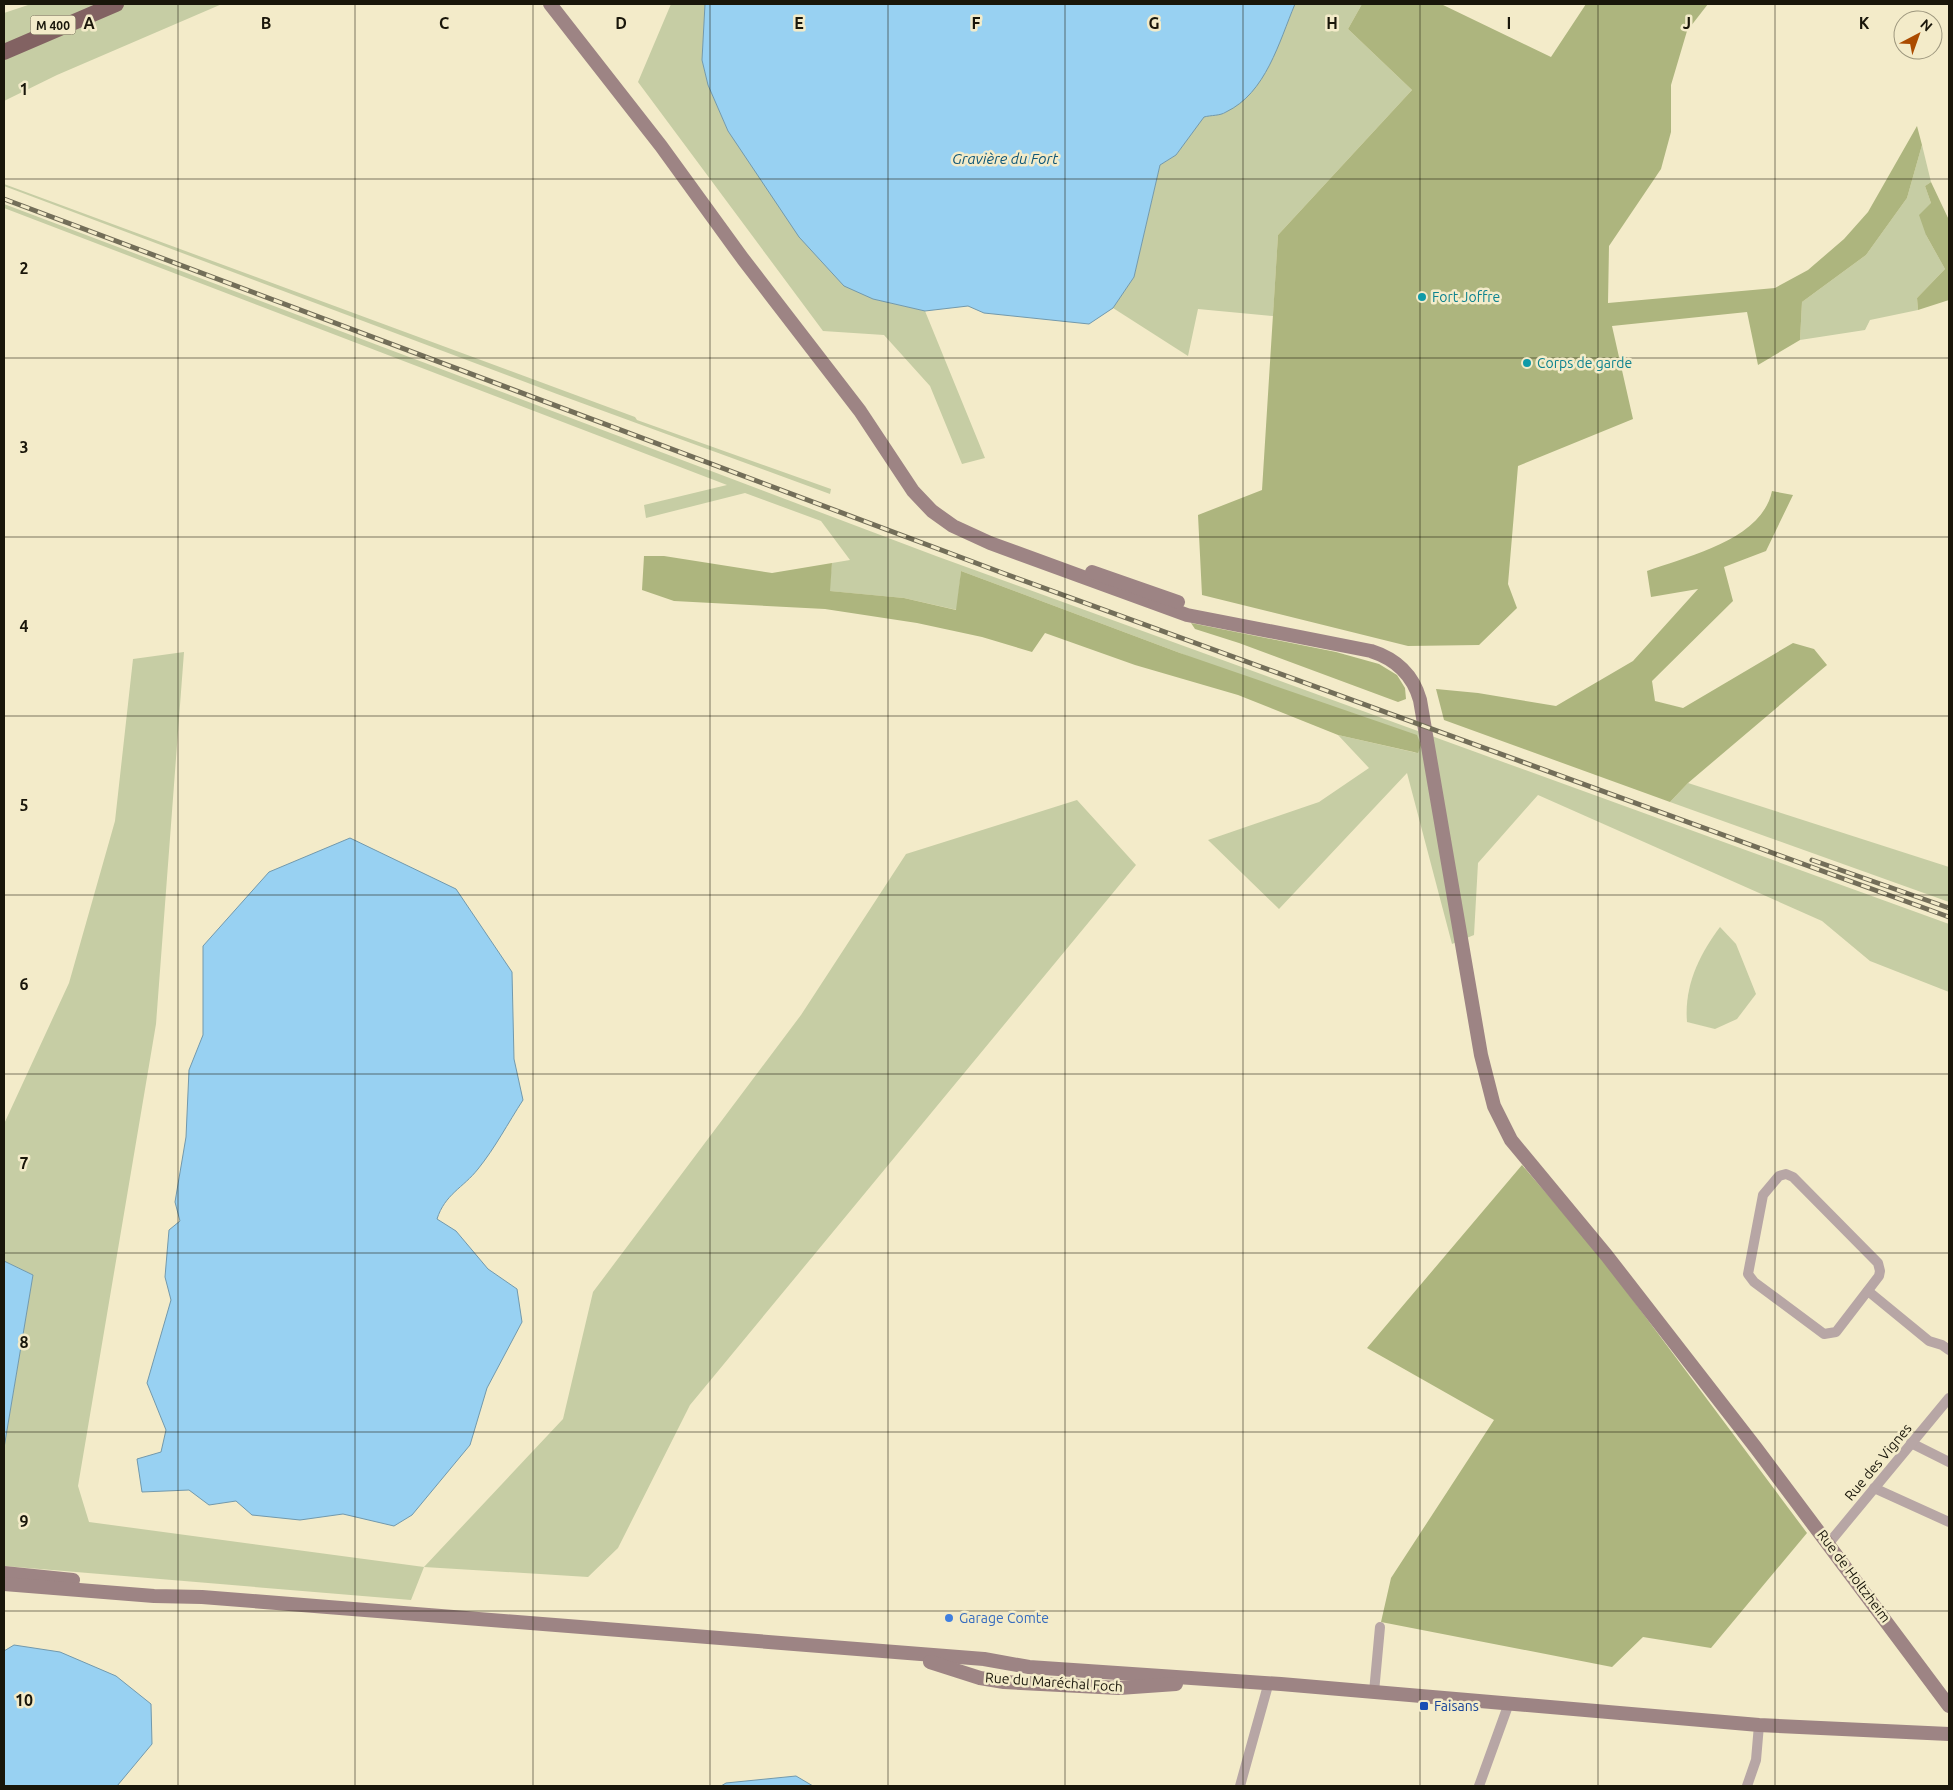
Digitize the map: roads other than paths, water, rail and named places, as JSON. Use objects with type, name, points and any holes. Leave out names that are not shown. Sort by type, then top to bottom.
[{"type":"highway","name":"M 400","points":[[4,47],[102,4]]},
{"type":"highway","name":"M 400","points":[[4,52],[116,4]]},
{"type":"main road","name":"Rue de Holtzheim","points":[[549,4],[661,146],[743,259],[860,410],[922,501],[953,526],[990,543],[1168,609],[1215,621],[1379,654],[1393,660],[1409,677],[1420,700],[1481,1056],[1490,1095],[1511,1140],[1596,1241],[1756,1448],[1949,1706]]},
{"type":"main road","points":[[4,1573],[116,1584],[196,1594],[202,1597]]},
{"type":"main road","points":[[4,1584],[154,1596],[202,1597],[901,1654],[984,1659],[1133,1680]]},
{"type":"main road","name":"Rue du Maréchal Foch","points":[[901,1654],[980,1678],[1036,1684],[1066,1685],[1133,1680],[1210,1679],[1758,1725],[1949,1734]]},
{"type":"main road","points":[[1036,1684],[1038,1668]]},
{"type":"main road","points":[[1066,1685],[1067,1670]]},
{"type":"street","points":[[1786,1174],[1794,1177],[1878,1263],[1879,1276],[1868,1291],[1836,1332],[1824,1334],[1754,1282],[1748,1274],[1764,1195],[1779,1176],[1786,1174]]},
{"type":"street","points":[[1868,1291],[1929,1341],[1942,1345],[1949,1350]]},
{"type":"street","name":"Rue des Vignes","points":[[1828,1543],[1949,1398]]},
{"type":"street","points":[[1911,1443],[1949,1462]]},
{"type":"street","points":[[1874,1488],[1949,1522]]},
{"type":"street","points":[[1374,1692],[1380,1628]]},
{"type":"street","points":[[1240,1786],[1267,1689],[1266,1683]]},
{"type":"street","points":[[1479,1786],[1509,1703]]},
{"type":"street","points":[[1747,1786],[1756,1760],[1758,1725]]},
{"type":"water","name":"Gravière du Fort","points":[[705,4],[1295,4],[1270,65],[1251,92],[1240,103],[1224,113],[1204,117],[1176,155],[1160,165],[1134,277],[1113,308],[1089,324],[984,313],[968,306],[925,311],[873,299],[844,286],[799,237],[728,131],[708,85],[702,60]]},
{"type":"water","points":[[350,838],[456,889],[512,972],[514,1059],[523,1100],[484,1161],[445,1203],[437,1219],[456,1231],[488,1269],[517,1289],[522,1322],[487,1388],[470,1445],[412,1515],[394,1526],[343,1514],[300,1520],[252,1515],[236,1501],[209,1505],[189,1490],[142,1492],[137,1459],[161,1452],[166,1430],[147,1383],[171,1300],[165,1277],[169,1230],[180,1221],[175,1202],[186,1137],[189,1070],[203,1035],[203,946],[269,872]]},
{"type":"water","points":[[4,1261],[33,1275],[4,1448]]},
{"type":"water","points":[[14,1645],[60,1652],[116,1676],[151,1704],[152,1744],[117,1786],[4,1786],[4,1651]]},
{"type":"water","points":[[796,1776],[813,1786],[721,1786],[726,1783]]},
{"type":"railway","points":[[4,199],[1000,572],[1949,917]]},
{"type":"railway","points":[[1812,860],[1949,908]]},
{"type":"place","name":"Fort Joffre","points":[[1422,297]]},
{"type":"place","name":"Corps de garde","points":[[1527,363]]},
{"type":"place","name":"Garage Comte","points":[[949,1618]]},
{"type":"place","name":"Faisans","points":[[1424,1706]]}]
